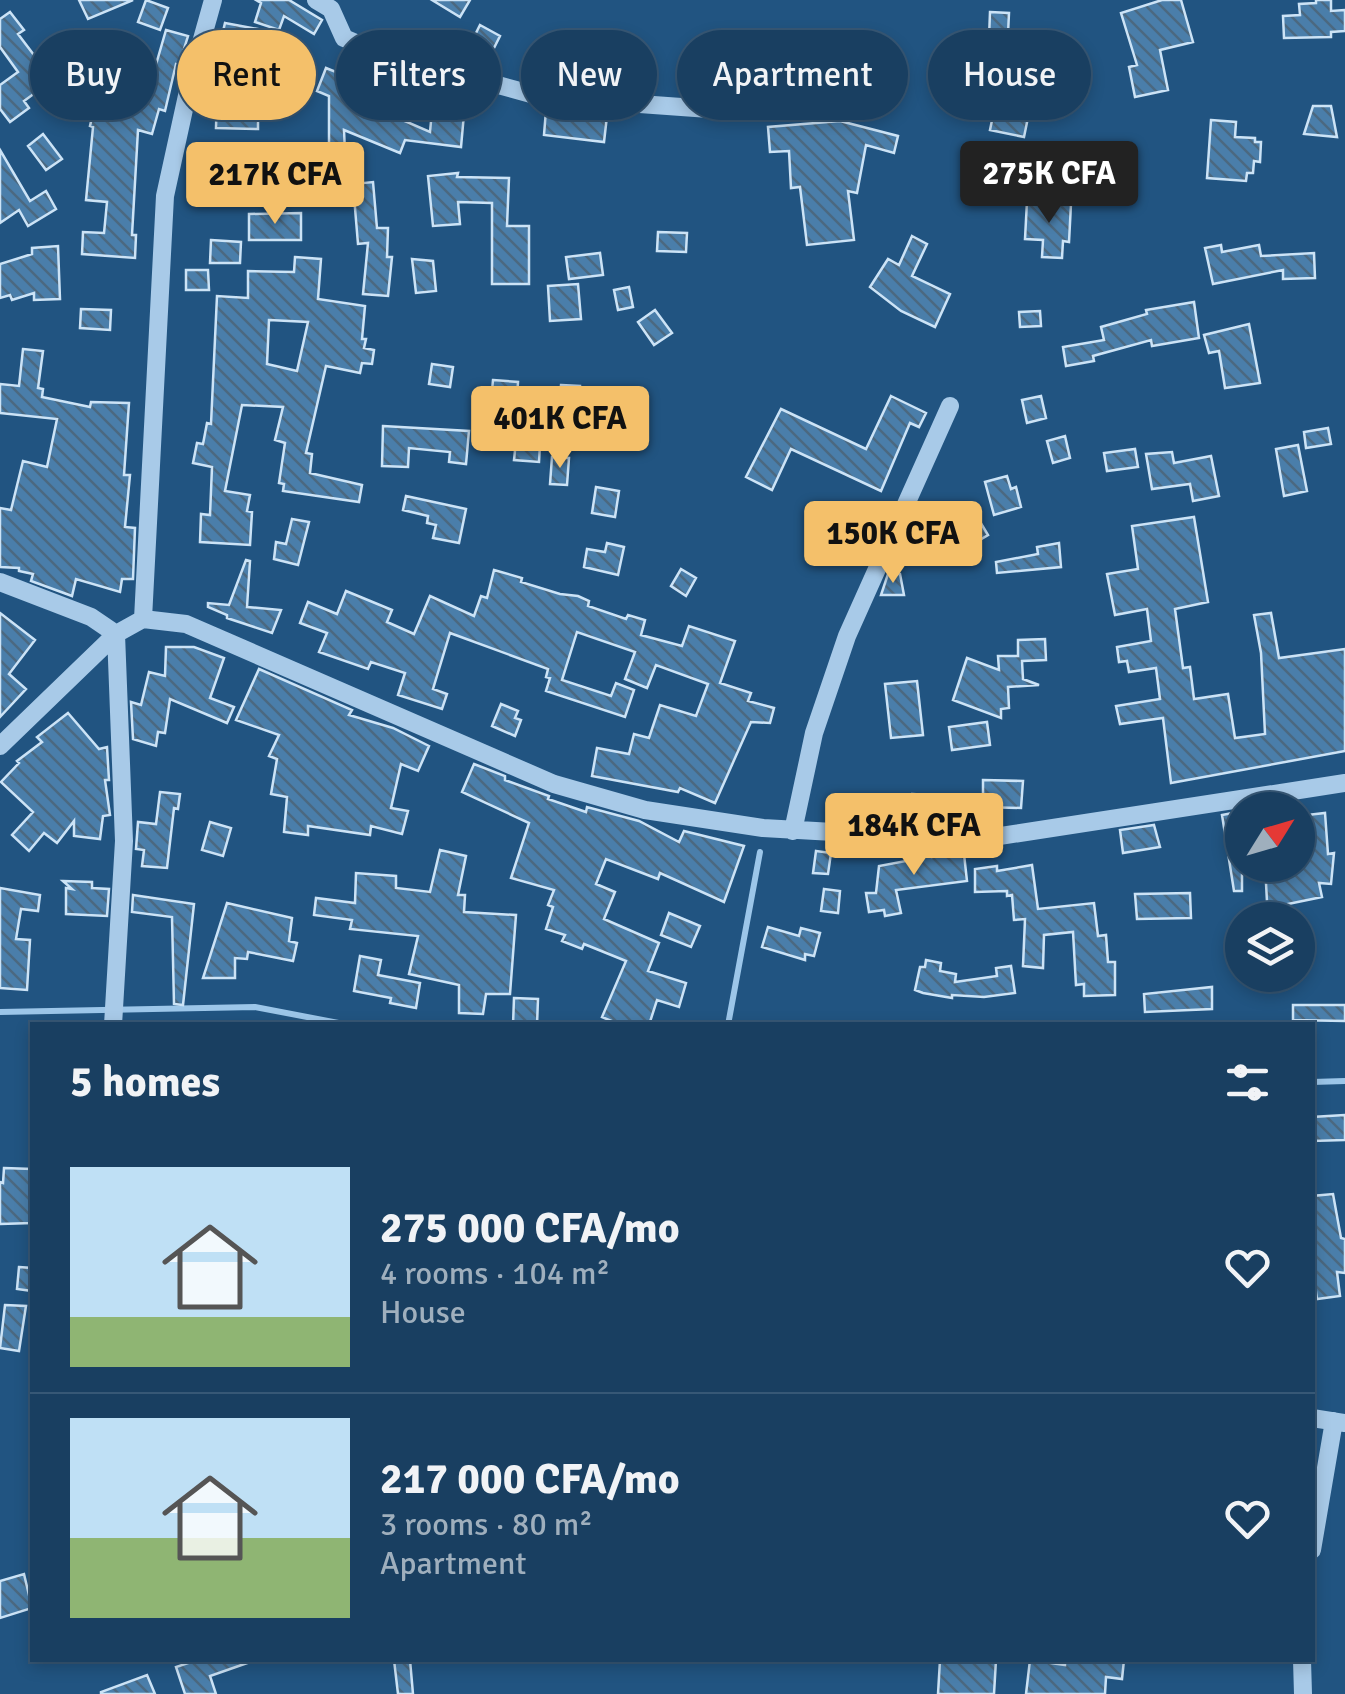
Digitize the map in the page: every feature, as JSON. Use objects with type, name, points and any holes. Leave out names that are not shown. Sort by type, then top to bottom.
[{"type":"street","points":[[143,619],[166,196],[190,82],[213,0]]},
{"type":"street","points":[[316,0],[331,9],[344,38],[376,52],[542,97],[677,107]]},
{"type":"street","points":[[793,831],[814,733],[847,636],[950,406]]},
{"type":"street","points":[[0,582],[91,617],[116,634]]},
{"type":"street","points":[[0,746],[116,634],[143,619],[186,624],[554,784],[644,810],[793,831],[974,840],[1345,783]]},
{"type":"street","points":[[114,1014],[124,841],[116,634]]},
{"type":"street","points":[[1315,1418],[1340,1422],[1315,1536]]},
{"type":"street","points":[[1302,1662],[1303,1694]]},
{"type":"building","points":[[79,0],[133,0],[88,19]]},
{"type":"building","points":[[146,0],[168,8],[160,30],[138,22]]},
{"type":"building","points":[[256,0],[289,0],[322,20],[316,30],[307,30],[284,16],[279,30],[255,22],[261,3]]},
{"type":"building","points":[[432,0],[470,0],[460,17]]},
{"type":"building","points":[[1162,0],[1181,0],[1193,42],[1160,50],[1168,90],[1135,97],[1129,67],[1137,65],[1121,13]]},
{"type":"building","points":[[1331,0],[1331,11],[1345,10],[1345,31],[1331,32],[1331,37],[1284,38],[1283,16],[1300,15],[1299,4]]},
{"type":"building","points":[[10,12],[24,30],[18,34],[30,50],[30,97],[24,101],[29,108],[10,122],[0,109],[0,85],[18,72],[0,47],[0,19]]},
{"type":"building","points":[[990,12],[1009,13],[1008,30],[989,30]]},
{"type":"building","points":[[225,23],[263,30],[223,30]]},
{"type":"building","points":[[166,30],[177,33],[177,64],[165,111],[159,109],[157,116],[157,61]]},
{"type":"building","points":[[326,68],[336,72],[336,120],[402,120],[430,132],[431,120],[463,120],[461,147],[405,140],[400,153],[344,130],[347,197],[324,201],[321,176],[264,175],[264,147],[329,148],[329,96],[317,91]]},
{"type":"building","points":[[1313,106],[1331,106],[1337,137],[1304,134]]},
{"type":"building","points":[[91,120],[156,120],[152,134],[138,130],[132,235],[136,235],[135,258],[82,254],[83,232],[104,233],[107,202],[86,200],[93,127]]},
{"type":"building","points":[[216,120],[258,120],[258,129],[216,128]]},
{"type":"building","points":[[545,120],[607,120],[604,142],[544,135]]},
{"type":"building","points":[[992,120],[1028,120],[1024,137],[990,130]]},
{"type":"building","points":[[1211,120],[1236,122],[1235,137],[1261,142],[1260,162],[1254,161],[1253,173],[1247,173],[1246,181],[1207,178]]},
{"type":"building","points":[[840,121],[898,136],[894,153],[866,145],[857,193],[848,191],[854,240],[807,245],[800,187],[791,188],[789,151],[770,152],[768,127]]},
{"type":"building","points":[[43,134],[62,159],[46,170],[28,146]]},
{"type":"building","points":[[0,150],[30,201],[46,191],[56,209],[28,226],[19,210],[0,223]]},
{"type":"building","points":[[458,173],[457,177],[509,178],[507,226],[529,226],[529,284],[492,284],[492,203],[458,202],[460,224],[433,226],[428,176]]},
{"type":"building","points":[[373,182],[377,228],[388,228],[387,257],[392,257],[388,296],[363,294],[368,243],[358,244],[353,184]]},
{"type":"building","points":[[1027,201],[1071,204],[1069,242],[1063,241],[1062,258],[1042,257],[1043,240],[1025,239]]},
{"type":"building","points":[[301,213],[301,240],[249,240],[249,214]]},
{"type":"building","points":[[658,232],[687,233],[686,252],[657,251]]},
{"type":"building","points":[[912,236],[927,244],[912,276],[950,294],[935,327],[901,311],[870,287],[888,259],[899,265]]},
{"type":"building","points":[[211,240],[241,242],[240,263],[210,263]]},
{"type":"building","points":[[1221,245],[1222,252],[1259,245],[1261,256],[1314,253],[1315,278],[1283,279],[1283,270],[1213,284],[1205,248]]},
{"type":"building","points":[[58,246],[60,299],[34,300],[34,293],[12,300],[10,295],[0,298],[0,264],[32,254],[32,248]]},
{"type":"building","points":[[600,253],[603,275],[569,279],[566,257]]},
{"type":"building","points":[[295,257],[321,259],[318,299],[365,306],[362,339],[366,339],[364,348],[374,350],[372,364],[362,363],[360,373],[326,366],[306,453],[312,454],[310,473],[362,485],[359,502],[283,491],[284,484],[279,483],[285,443],[275,440],[283,407],[242,405],[225,491],[250,495],[250,545],[200,542],[201,514],[210,515],[212,467],[193,463],[197,443],[203,444],[207,423],[211,424],[217,296],[248,298],[248,271],[294,272]],"holes":[[[269,320],[308,322],[297,371],[267,364]]]},
{"type":"building","points":[[412,259],[433,261],[436,291],[416,293]]},
{"type":"building","points":[[186,270],[208,270],[209,290],[186,290]]},
{"type":"building","points":[[578,284],[581,319],[550,321],[548,286]]},
{"type":"building","points":[[629,287],[633,307],[618,310],[614,290]]},
{"type":"building","points":[[1194,302],[1199,338],[1152,346],[1151,340],[1093,356],[1094,361],[1066,366],[1063,347],[1104,340],[1101,327],[1147,314],[1146,310]]},
{"type":"building","points":[[81,309],[111,310],[110,330],[80,328]]},
{"type":"building","points":[[655,310],[672,333],[654,345],[638,322]]},
{"type":"building","points":[[1040,311],[1041,326],[1020,327],[1019,312]]},
{"type":"building","points":[[1249,324],[1260,383],[1225,388],[1219,351],[1209,353],[1204,335]]},
{"type":"building","points":[[23,349],[43,351],[38,388],[43,389],[42,397],[90,407],[91,402],[129,403],[124,475],[130,475],[125,527],[135,528],[133,579],[122,579],[120,592],[76,579],[72,596],[31,581],[33,574],[19,568],[0,567],[0,508],[11,510],[23,461],[47,467],[57,419],[0,413],[0,384],[19,386]]},
{"type":"building","points":[[432,364],[453,367],[450,387],[429,384]]},
{"type":"building","points":[[493,380],[518,382],[516,414],[490,412]]},
{"type":"building","points":[[561,385],[580,386],[579,409],[559,408]]},
{"type":"building","points":[[633,390],[642,421],[625,425],[622,414],[595,420],[591,400]]},
{"type":"building","points":[[891,396],[926,413],[919,427],[910,423],[881,491],[791,449],[772,490],[746,477],[781,409],[866,449]]},
{"type":"building","points":[[1041,396],[1046,418],[1027,423],[1022,400]]},
{"type":"building","points":[[383,426],[469,431],[466,464],[449,462],[450,452],[409,448],[408,467],[382,466]]},
{"type":"building","points":[[1328,428],[1331,444],[1306,448],[1304,432]]},
{"type":"building","points":[[1065,436],[1070,458],[1053,463],[1047,441]]},
{"type":"building","points":[[516,441],[540,444],[539,462],[514,460]]},
{"type":"building","points":[[1298,445],[1307,491],[1284,496],[1276,449]]},
{"type":"building","points":[[1135,449],[1138,467],[1107,471],[1104,453]]},
{"type":"building","points":[[1172,452],[1174,463],[1211,456],[1219,496],[1193,501],[1190,484],[1152,489],[1146,454]]},
{"type":"building","points":[[552,457],[569,458],[567,485],[550,484]]},
{"type":"building","points":[[1007,476],[1011,489],[1016,487],[1021,507],[994,515],[985,482]]},
{"type":"building","points":[[596,487],[619,491],[615,517],[592,513]]},
{"type":"building","points":[[406,496],[466,509],[459,543],[433,538],[436,525],[427,523],[428,516],[403,510]]},
{"type":"building","points":[[1194,517],[1208,602],[1175,609],[1183,668],[1190,667],[1194,699],[1228,694],[1235,738],[1265,734],[1261,653],[1254,615],[1271,613],[1279,658],[1345,649],[1345,751],[1171,783],[1163,718],[1120,724],[1116,706],[1160,699],[1156,668],[1129,672],[1127,661],[1119,662],[1117,647],[1151,641],[1147,609],[1115,615],[1107,574],[1138,569],[1132,526]]},
{"type":"building","points":[[292,519],[309,522],[298,565],[274,559],[276,542],[286,544]]},
{"type":"building","points":[[979,520],[988,535],[963,550],[953,534]]},
{"type":"building","points":[[607,543],[624,547],[618,575],[584,567],[587,549],[605,552]]},
{"type":"building","points":[[1059,543],[1061,567],[997,573],[996,562],[1038,554],[1037,547]]},
{"type":"building","points":[[246,560],[250,561],[247,607],[281,610],[272,633],[227,618],[208,607],[208,603],[229,605]]},
{"type":"building","points":[[681,569],[696,578],[686,596],[671,586]]},
{"type":"building","points":[[494,570],[522,578],[521,582],[578,596],[589,601],[588,606],[626,619],[628,615],[645,620],[641,635],[682,646],[689,626],[735,641],[720,683],[751,693],[748,701],[774,708],[770,723],[751,722],[715,803],[680,788],[678,792],[592,776],[597,748],[629,754],[634,734],[649,738],[660,705],[696,716],[708,684],[656,665],[647,688],[625,679],[635,652],[577,632],[562,680],[611,696],[616,683],[634,690],[625,717],[546,691],[548,669],[450,633],[433,689],[447,694],[442,709],[398,695],[405,673],[371,662],[368,669],[319,652],[327,633],[300,623],[308,602],[337,614],[346,591],[392,610],[387,622],[414,634],[430,596],[474,616],[481,596],[487,598]]},
{"type":"building","points":[[888,574],[900,574],[904,595],[881,595]]},
{"type":"building","points":[[0,613],[35,640],[9,674],[26,689],[0,717]]},
{"type":"building","points":[[1045,639],[1046,660],[1022,661],[1023,679],[1039,685],[1008,687],[1009,708],[1001,709],[1001,718],[953,700],[967,658],[999,670],[998,656],[1018,656],[1018,640]]},
{"type":"building","points":[[166,647],[194,647],[224,658],[210,698],[234,707],[227,723],[170,699],[165,733],[158,732],[156,746],[133,739],[131,702],[141,705],[149,672],[165,676]]},
{"type":"building","points":[[259,669],[352,710],[349,715],[393,728],[429,746],[418,771],[401,764],[391,808],[408,811],[402,834],[371,826],[370,835],[308,826],[308,835],[284,832],[287,797],[271,794],[277,759],[269,756],[279,735],[236,720]]},
{"type":"building","points":[[917,681],[923,735],[891,738],[885,684]]},
{"type":"building","points":[[501,704],[518,711],[515,718],[521,720],[515,736],[492,726]]},
{"type":"building","points":[[68,713],[99,749],[107,747],[109,780],[105,780],[110,815],[103,816],[100,839],[74,836],[74,821],[57,843],[44,833],[29,851],[12,835],[33,812],[1,782],[17,761],[42,742],[37,737]]},
{"type":"building","points":[[987,722],[990,745],[952,750],[949,727]]},
{"type":"building","points":[[474,764],[549,796],[548,799],[586,812],[587,807],[639,821],[679,842],[684,831],[744,846],[724,902],[660,873],[658,879],[606,859],[596,884],[615,892],[604,919],[659,943],[648,971],[686,983],[679,1007],[657,1000],[650,1022],[614,1022],[602,1017],[626,961],[584,944],[582,949],[562,941],[565,935],[546,929],[554,890],[511,878],[529,823],[462,792]]},
{"type":"building","points":[[983,780],[1023,781],[1021,808],[983,807]]},
{"type":"building","points":[[160,792],[180,794],[178,809],[174,808],[167,868],[142,866],[144,850],[136,849],[138,822],[156,824]]},
{"type":"building","points":[[912,794],[944,796],[943,813],[931,812],[929,825],[907,824]]},
{"type":"building","points":[[1325,813],[1328,854],[1334,853],[1331,884],[1319,883],[1322,897],[1267,902],[1266,882],[1315,882],[1315,814]]},
{"type":"building","points":[[210,822],[231,828],[223,856],[202,850]]},
{"type":"building","points":[[1154,825],[1160,847],[1123,853],[1120,830]]},
{"type":"building","points":[[440,850],[466,856],[458,895],[465,895],[464,912],[516,915],[510,994],[486,994],[483,1014],[459,1013],[459,985],[409,974],[418,936],[350,929],[352,920],[314,915],[316,898],[355,903],[356,873],[396,876],[396,888],[430,892]]},
{"type":"building","points":[[816,851],[831,853],[828,874],[813,873]]},
{"type":"building","points":[[931,851],[932,857],[964,854],[967,881],[896,890],[901,913],[885,916],[884,910],[869,912],[866,893],[876,893],[879,866],[906,861],[906,854]]},
{"type":"building","points":[[1032,865],[1038,909],[1094,903],[1098,936],[1106,935],[1108,962],[1115,962],[1115,995],[1084,996],[1084,984],[1076,985],[1073,932],[1044,935],[1043,968],[1023,966],[1025,919],[1014,920],[1012,895],[1007,896],[1007,891],[975,892],[975,869],[997,866],[997,871]]},
{"type":"building","points":[[63,881],[92,882],[92,888],[109,889],[107,916],[66,914],[66,888],[72,889]]},
{"type":"building","points":[[1233,882],[1242,882],[1242,891],[1234,891]]},
{"type":"building","points":[[0,888],[40,895],[38,911],[21,909],[16,939],[30,940],[27,990],[0,988]]},
{"type":"building","points":[[824,889],[840,891],[838,913],[821,911]]},
{"type":"building","points":[[1190,893],[1191,918],[1137,919],[1135,894]]},
{"type":"building","points":[[133,895],[194,904],[183,1005],[174,1004],[172,917],[132,912]]},
{"type":"building","points":[[227,903],[292,918],[289,941],[297,943],[293,961],[248,952],[247,959],[235,958],[235,978],[203,978]]},
{"type":"building","points":[[669,913],[700,926],[691,947],[661,935]]},
{"type":"building","points":[[768,927],[799,936],[801,928],[820,933],[814,956],[805,954],[805,960],[762,947]]},
{"type":"building","points":[[360,956],[381,960],[378,975],[420,983],[416,1008],[390,1003],[391,998],[354,991]]},
{"type":"building","points":[[926,960],[941,963],[940,971],[956,974],[955,982],[997,976],[996,968],[1011,966],[1015,993],[952,998],[923,993],[915,990],[920,967],[925,967]]},
{"type":"building","points":[[1212,987],[1212,1009],[1145,1012],[1144,994]]},
{"type":"building","points":[[514,998],[538,999],[537,1022],[513,1022]]},
{"type":"building","points":[[1293,1005],[1345,1005],[1345,1021],[1293,1020]]},
{"type":"building","points":[[1345,1115],[1345,1140],[1315,1141],[1315,1117]]},
{"type":"building","points":[[4,1168],[30,1169],[30,1223],[0,1224],[0,1182],[3,1183]]},
{"type":"building","points":[[1333,1194],[1341,1238],[1345,1239],[1345,1273],[1337,1272],[1340,1296],[1317,1299],[1315,1292],[1315,1196]]},
{"type":"building","points":[[19,1267],[30,1268],[30,1291],[17,1289]]},
{"type":"building","points":[[5,1305],[26,1306],[19,1351],[0,1348]]},
{"type":"building","points":[[24,1574],[30,1609],[0,1618],[0,1581]]},
{"type":"building","points":[[191,1662],[250,1662],[210,1676],[216,1694],[185,1694],[176,1667]]},
{"type":"building","points":[[394,1662],[410,1662],[413,1694],[398,1694]]},
{"type":"building","points":[[940,1662],[996,1662],[994,1694],[938,1694]]},
{"type":"building","points":[[1030,1662],[1065,1665],[1124,1662],[1122,1679],[1106,1677],[1105,1694],[1026,1694]]},
{"type":"building","points":[[147,1675],[155,1694],[101,1694],[101,1692]]},
{"type":"waterway","points":[[729,1022],[760,852]]},
{"type":"waterway","points":[[0,1012],[255,1007],[333,1022]]},
{"type":"waterway","points":[[1315,1082],[1345,1081]]}]
